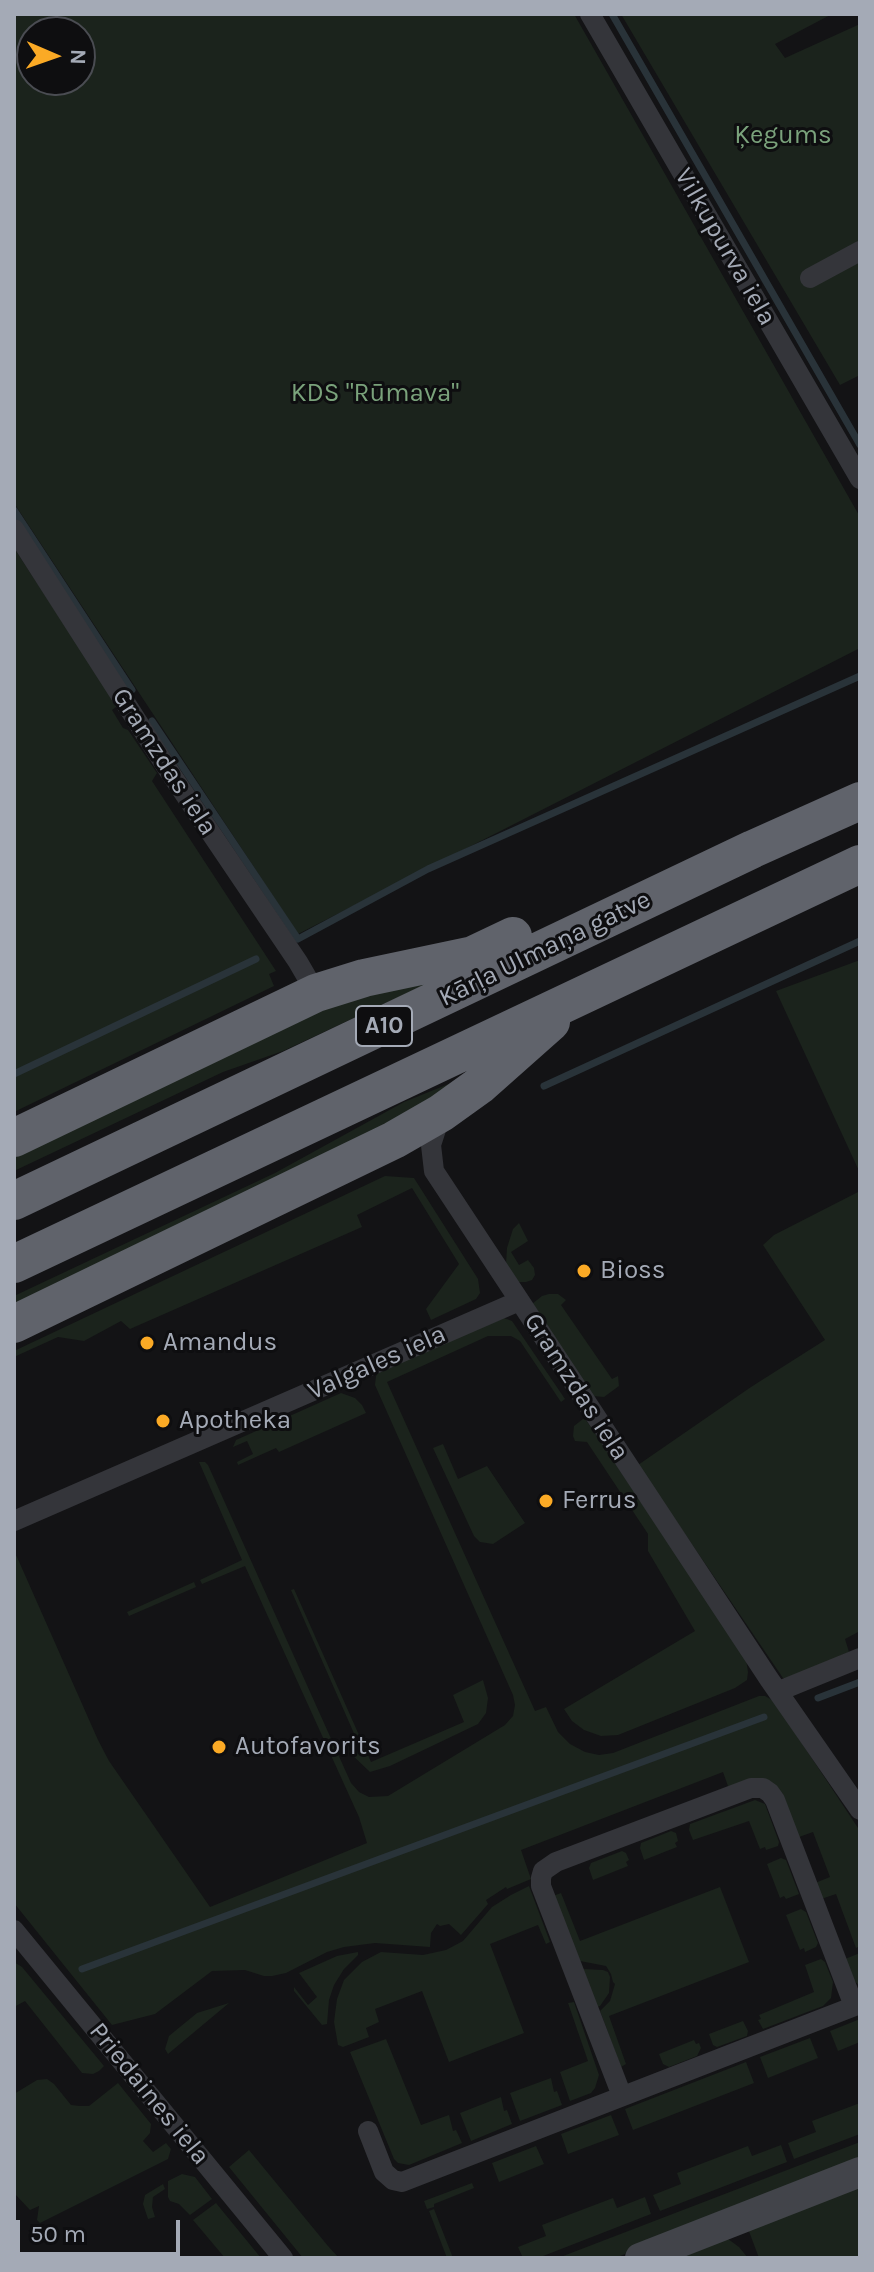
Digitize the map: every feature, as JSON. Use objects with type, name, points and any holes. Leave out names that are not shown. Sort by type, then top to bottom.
[{"type":"highway","name":"Kārļa Ulmaņa gatve","points":[[14,1201],[860,801]]},
{"type":"highway","points":[[14,1138],[316,993],[364,978],[473,955],[693,852],[727,844],[753,849]]},
{"type":"highway","name":"A10","points":[[14,1264],[860,864]]},
{"type":"highway","points":[[14,1324],[394,1140],[441,1113],[480,1085],[582,994]]},
{"type":"street","name":"Vilkupurva iela","points":[[590,14],[860,479]]},
{"type":"street","points":[[810,278],[860,251]]},
{"type":"street","name":"Gramzdas iela","points":[[14,529],[316,993]]},
{"type":"street","name":"Gramzdas iela","points":[[441,1113],[431,1145],[434,1171],[860,1810]]},
{"type":"street","name":"Valgales iela","points":[[14,1521],[519,1301]]},
{"type":"street","points":[[779,1691],[860,1658]]},
{"type":"street","points":[[368,2131],[384,2172],[393,2180],[402,2182],[857,2005],[775,1800],[763,1788],[751,1788],[556,1862],[543,1871],[541,1886],[622,2096]]},
{"type":"street","name":"Priedaines iela","points":[[14,1930],[283,2258]]},
{"type":"street","points":[[640,2258],[860,2172]]},
{"type":"green space","name":"KDS \"Rūmava\"","points":[[14,14],[574,14],[860,517],[860,648],[298,934],[14,503]]},
{"type":"green space","name":"Ķegums","points":[[621,14],[832,14],[775,44],[785,58],[860,24],[860,375],[840,385]]},
{"type":"green space","points":[[14,548],[119,708],[119,712],[116,707],[112,710],[157,773],[152,781],[276,971],[269,974],[274,986],[14,1112]]},
{"type":"green space","points":[[860,960],[860,1173],[776,991]]},
{"type":"green space","points":[[431,982],[283,1051],[223,1072],[14,1171],[14,1148],[334,998]]},
{"type":"green space","points":[[461,1079],[468,1082],[14,1312],[14,1296],[275,1173],[404,1102]]},
{"type":"green space","points":[[385,1176],[414,1178],[478,1279],[480,1293],[476,1299],[431,1320],[426,1309],[459,1264],[412,1188],[357,1215],[362,1227],[130,1329],[121,1321],[84,1341],[58,1337],[14,1357],[14,1351]]},
{"type":"green space","points":[[860,1191],[860,1631],[845,1639],[849,1652],[789,1679],[783,1678],[638,1465],[825,1340],[763,1245],[774,1235]]},
{"type":"green space","points":[[519,1223],[528,1241],[511,1252],[519,1265],[528,1260],[534,1268],[535,1275],[526,1282],[517,1282],[506,1264],[513,1229]]},
{"type":"green space","points":[[549,1294],[558,1294],[566,1300],[561,1305],[612,1379],[618,1376],[619,1386],[604,1397],[593,1396],[532,1304]]},
{"type":"green space","points":[[504,1318],[512,1321],[565,1399],[561,1402],[520,1341],[511,1336],[488,1336],[387,1382],[535,1711],[546,1707],[558,1732],[570,1744],[599,1755],[613,1753],[759,1696],[774,1701],[860,1831],[860,1946],[856,1948],[836,1894],[821,1899],[815,1883],[830,1877],[813,1832],[799,1837],[782,1793],[729,1789],[723,1772],[521,1850],[531,1879],[506,1887],[486,1900],[488,1904],[461,1935],[449,1924],[437,1924],[431,1933],[430,1947],[375,1943],[344,1947],[286,1973],[272,1976],[245,1970],[212,1971],[155,2014],[112,2025],[14,1903],[14,1553],[109,1761],[210,1907],[367,1843],[359,1817],[245,1566],[202,1584],[200,1580],[242,1560],[199,1462],[208,1465],[351,1783],[369,1797],[388,1796],[505,1725],[513,1716],[515,1705],[375,1385],[376,1376],[381,1369]]},
{"type":"green space","points":[[341,1393],[355,1398],[366,1413],[279,1452],[276,1448],[238,1465],[237,1462],[253,1454],[247,1441],[233,1447],[236,1440]]},
{"type":"green space","points":[[583,1419],[746,1659],[748,1672],[747,1680],[735,1688],[618,1735],[601,1736],[584,1730],[572,1721],[564,1709],[695,1631],[648,1551],[648,1534],[587,1442],[575,1441],[574,1426]]},
{"type":"green space","points":[[443,1444],[458,1479],[487,1466],[525,1523],[493,1544],[480,1542],[474,1536],[433,1448]]},
{"type":"green space","points":[[194,1582],[196,1587],[129,1616],[127,1612]]},
{"type":"green space","points":[[294,1589],[371,1762],[464,1722],[453,1695],[483,1680],[488,1698],[486,1713],[478,1724],[390,1766],[370,1772],[349,1752],[356,1738],[291,1590]]},
{"type":"green space","points":[[755,1800],[765,1804],[778,1846],[760,1849],[749,1821],[693,1840],[690,1824]]},
{"type":"green space","points":[[671,1831],[676,1833],[677,1847],[644,1860],[641,1843]]},
{"type":"green space","points":[[622,1851],[629,1860],[626,1862],[628,1866],[593,1880],[589,1868],[591,1863]]},
{"type":"green space","points":[[781,1858],[786,1860],[799,1894],[786,1899],[784,1896],[780,1898],[767,1864]]},
{"type":"green space","points":[[529,1886],[550,1942],[546,1944],[538,1925],[490,1944],[524,2033],[449,2062],[422,1991],[375,2009],[379,2022],[366,2028],[369,2037],[343,2047],[338,2045],[334,2022],[337,1999],[344,1980],[362,1962],[381,1952],[423,1955],[446,1950],[463,1941],[492,1907]]},
{"type":"green space","points":[[720,1887],[749,1962],[609,2016],[626,2064],[621,2067],[600,2011],[610,2001],[615,1984],[606,1966],[580,1961],[553,1896],[561,1893],[580,1941]]},
{"type":"green space","points":[[801,1909],[806,1912],[818,1943],[805,1952],[804,1948],[800,1950],[786,1915]]},
{"type":"green space","points":[[358,1952],[334,1985],[327,2024],[322,2025],[294,1991],[294,1987],[308,2005],[317,1997],[299,1973],[337,1956]]},
{"type":"green space","points":[[860,1953],[860,1986],[853,1980],[845,1959]]},
{"type":"green space","points":[[821,1959],[833,1982],[831,1998],[823,2006],[763,2029],[759,2015],[814,1992],[805,1965]]},
{"type":"green space","points":[[14,1962],[22,1967],[104,2066],[99,2071],[82,2073],[25,2001],[14,2007]]},
{"type":"green space","points":[[583,1969],[608,1972],[609,1993],[600,2006],[597,2007]]},
{"type":"green space","points":[[574,2002],[599,2075],[591,2093],[570,2101],[560,2072],[588,2061],[568,2003]]},
{"type":"green space","points":[[229,2003],[168,2054],[165,2049],[169,2036],[197,2013]]},
{"type":"green space","points":[[860,2019],[860,2042],[838,2051],[830,2031]]},
{"type":"green space","points":[[743,2021],[747,2036],[717,2047],[713,2045],[709,2034]]},
{"type":"green space","points":[[810,2038],[818,2058],[768,2078],[760,2057]]},
{"type":"green space","points":[[386,2039],[421,2125],[449,2115],[453,2131],[456,2130],[462,2143],[409,2165],[394,2159],[350,2052]]},
{"type":"green space","points":[[694,2040],[701,2048],[697,2056],[669,2067],[663,2064],[659,2054]]},
{"type":"green space","points":[[746,2062],[754,2083],[633,2130],[625,2109]]},
{"type":"green space","points":[[551,2078],[554,2092],[557,2091],[562,2105],[520,2121],[510,2093]]},
{"type":"green space","points":[[47,2079],[71,2105],[80,2106],[89,2106],[118,2083],[151,2124],[150,2133],[143,2141],[153,2152],[166,2143],[171,2149],[168,2159],[40,2223],[37,2220],[39,2206],[30,2210],[14,2193],[14,2094],[37,2080]]},
{"type":"green space","points":[[501,2097],[504,2111],[507,2110],[512,2124],[471,2141],[460,2113]]},
{"type":"green space","points":[[860,2103],[860,2134],[794,2159],[788,2143],[816,2132],[812,2121]]},
{"type":"green space","points":[[611,2115],[619,2135],[568,2154],[561,2134]]},
{"type":"green space","points":[[860,2142],[860,2162],[615,2258],[558,2258]]},
{"type":"green space","points":[[781,2145],[787,2162],[660,2211],[653,2195],[681,2184],[677,2173],[748,2146],[752,2156]]},
{"type":"green space","points":[[536,2146],[544,2164],[499,2182],[492,2163]]},
{"type":"green space","points":[[249,2150],[339,2258],[303,2258],[229,2167]]},
{"type":"green space","points":[[182,2174],[195,2177],[212,2199],[190,2215],[168,2197],[168,2181]]},
{"type":"green space","points":[[860,2182],[860,2258],[759,2258],[747,2226]]},
{"type":"green space","points":[[472,2183],[474,2188],[427,2209],[424,2201]]},
{"type":"green space","points":[[163,2184],[165,2189],[153,2197],[155,2217],[148,2219],[143,2204],[145,2195]]},
{"type":"green space","points":[[645,2197],[651,2214],[538,2258],[523,2258],[518,2247],[546,2236],[542,2225],[613,2198],[617,2208]]},
{"type":"green space","points":[[216,2203],[261,2258],[225,2258],[193,2220]]},
{"type":"green space","points":[[434,2209],[453,2258],[447,2258],[429,2211]]},
{"type":"green space","points":[[724,2236],[748,2258],[665,2258]]},
{"type":"waterway","points":[[612,14],[860,445]]},
{"type":"waterway","points":[[14,510],[132,690]]},
{"type":"waterway","points":[[152,721],[298,939],[428,869],[860,676]]},
{"type":"waterway","points":[[544,1086],[860,941]]},
{"type":"waterway","points":[[14,1074],[256,959]]},
{"type":"waterway","points":[[818,1698],[860,1682]]},
{"type":"waterway","points":[[82,1969],[764,1717]]},
{"type":"place","name":"Bioss","points":[[584,1271]]},
{"type":"place","name":"Amandus","points":[[147,1343]]},
{"type":"place","name":"Apotheka","points":[[163,1421]]},
{"type":"place","name":"Ferrus","points":[[546,1501]]},
{"type":"place","name":"Autofavorits","points":[[219,1747]]}]
